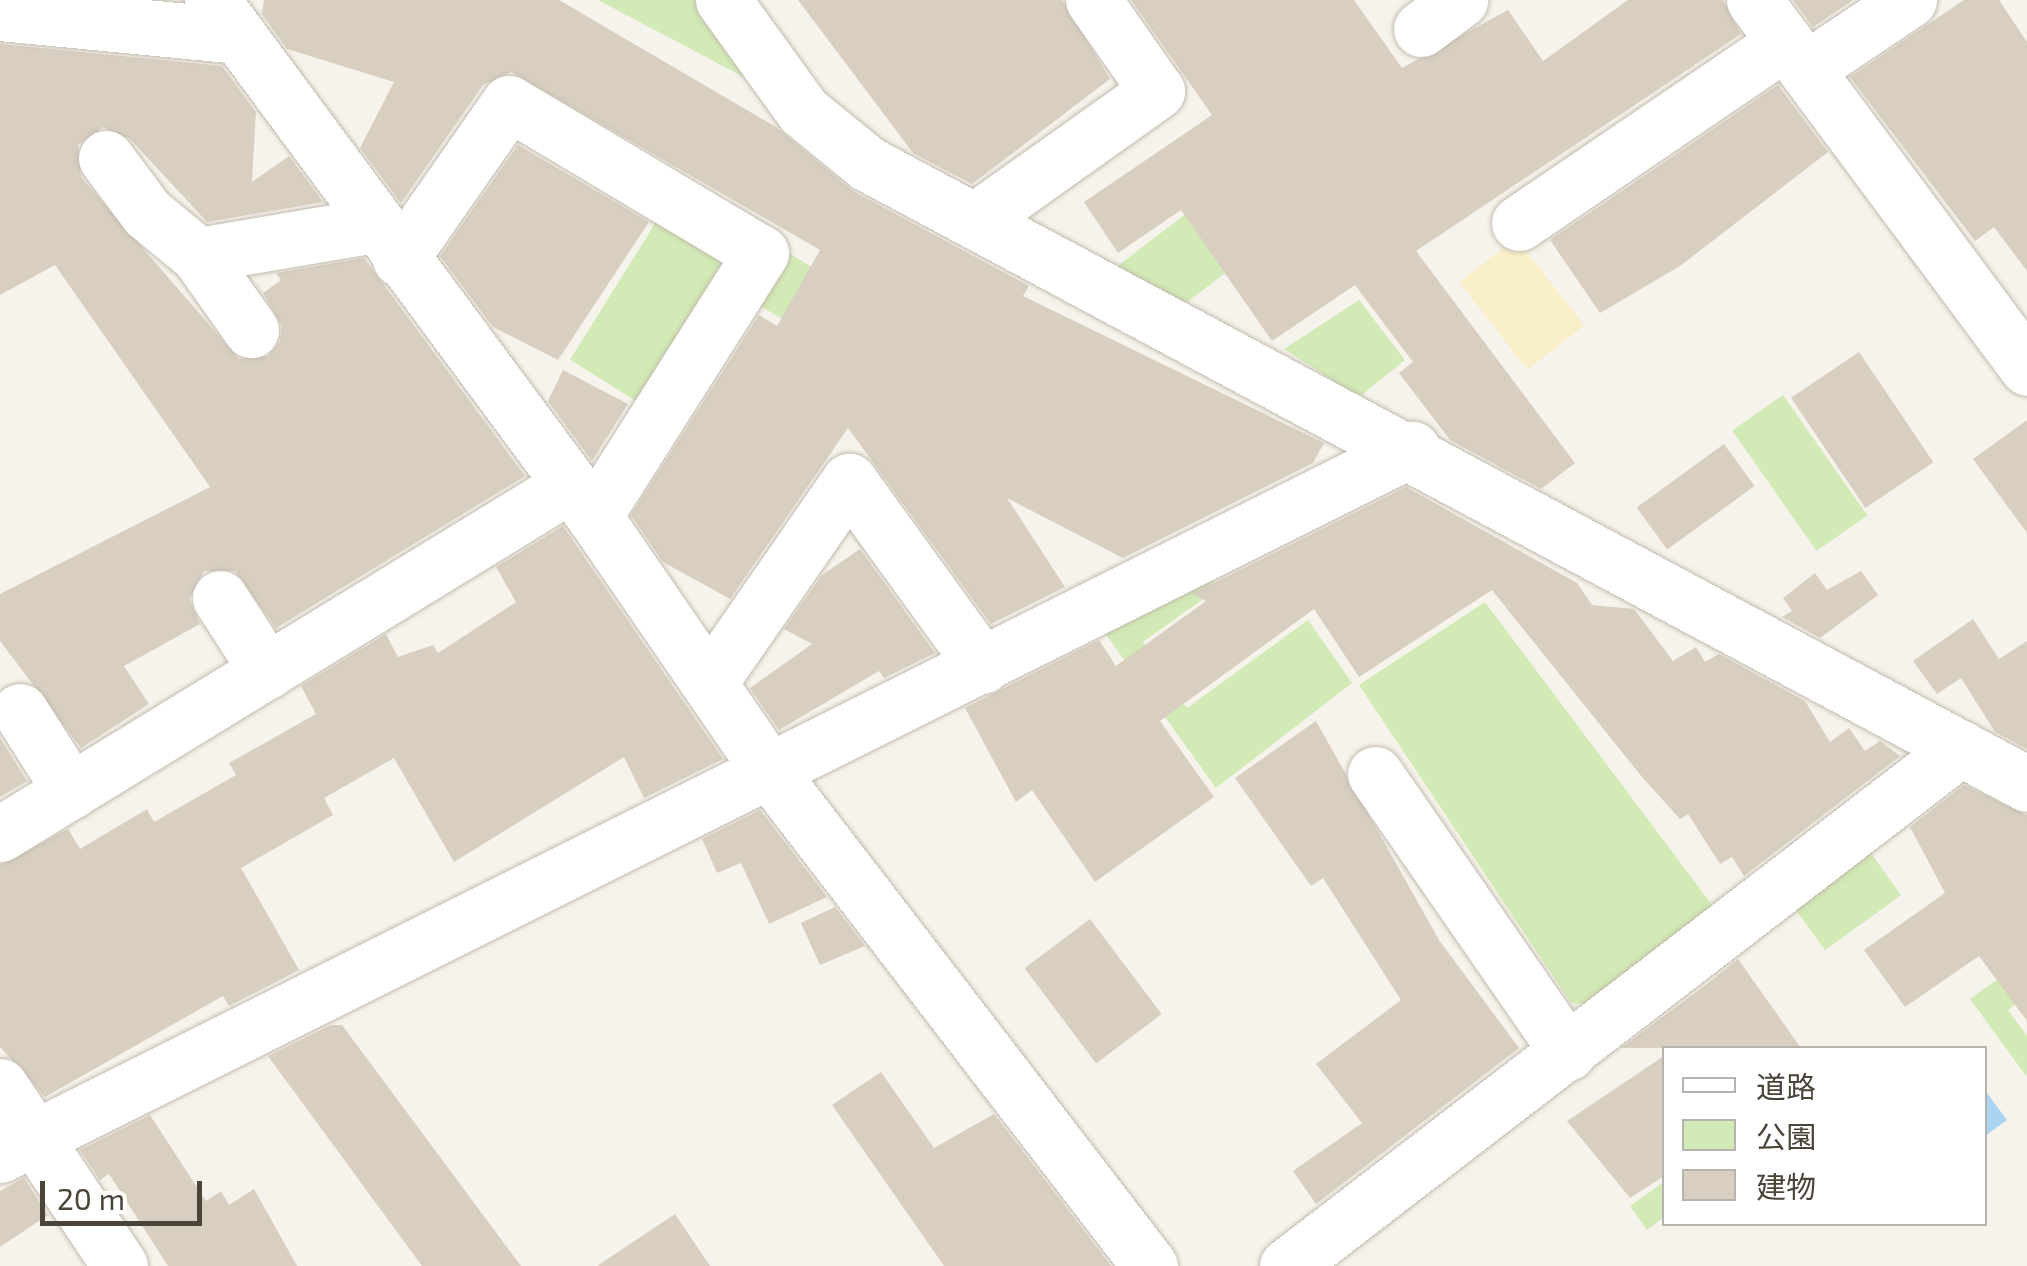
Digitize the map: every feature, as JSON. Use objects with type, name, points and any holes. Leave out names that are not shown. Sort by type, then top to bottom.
[{"type":"street","points":[[723,0],[803,111],[868,164],[1412,449],[2027,784]]},
{"type":"street","points":[[977,219],[1157,91],[1093,0]]},
{"type":"street","points":[[1519,224],[1782,37],[1909,0]]},
{"type":"street","points":[[0,13],[225,18],[581,501],[767,768],[1150,1266]]},
{"type":"street","points":[[1782,37],[2027,368]]},
{"type":"street","points":[[0,834],[267,671],[581,501],[761,254],[509,103],[388,242],[198,254]]},
{"type":"street","points":[[106,158],[147,213],[198,254],[251,330]]},
{"type":"street","points":[[18,1147],[767,768],[984,666],[1412,449]]},
{"type":"street","points":[[709,682],[849,481],[984,666]]},
{"type":"street","points":[[220,598],[267,671]]},
{"type":"street","points":[[20,712],[71,791]]},
{"type":"street","points":[[1286,1266],[1961,748]]},
{"type":"street","points":[[1374,774],[1568,1053]]},
{"type":"street","points":[[0,1086],[18,1147],[120,1266]]},
{"type":"green space","points":[[598,0],[704,0],[772,92]]},
{"type":"green space","points":[[1315,115],[1309,209],[1182,306],[1115,268]]},
{"type":"green space","points":[[658,219],[729,264],[641,404],[570,360]]},
{"type":"green space","points":[[782,249],[849,289],[818,341],[751,300]]},
{"type":"green space","points":[[1359,300],[1405,360],[1359,397],[1284,349]]},
{"type":"green space","points":[[1783,395],[1867,515],[1817,551],[1732,431]]},
{"type":"green space","points":[[1207,571],[1217,589],[1143,642],[1187,708],[1308,620],[1352,683],[1216,788],[1102,629]]},
{"type":"green space","points":[[1485,602],[1718,913],[1598,1005],[1571,1003],[1359,685]]},
{"type":"green space","points":[[1867,848],[1901,895],[1825,950],[1791,903]]},
{"type":"green space","points":[[2027,958],[2027,996],[2008,1010],[2027,1036],[2027,1077],[1970,999]]},
{"type":"green space","points":[[1662,1183],[1662,1219],[1647,1230],[1630,1206]]},
{"type":"sand","points":[[1516,238],[1584,325],[1528,370],[1459,282]]},
{"type":"water","points":[[1987,1093],[2007,1120],[1987,1135]]},
{"type":"building","points":[[264,0],[559,0],[776,127],[853,191],[1029,286],[1023,296],[1324,443],[1313,463],[1123,558],[1007,498],[1065,587],[991,624],[848,428],[730,599],[663,562],[631,515],[759,315],[777,326],[820,250],[511,72],[483,85],[401,203],[360,148],[394,82],[287,49],[262,14]]},
{"type":"building","points":[[798,0],[1062,0],[1110,79],[972,184],[913,153]]},
{"type":"building","points":[[1131,0],[1354,0],[1402,68],[1508,10],[1543,61],[1628,0],[1723,0],[1741,34],[1416,251],[1575,463],[1541,489],[1450,440],[1399,373],[1413,362],[1355,285],[1272,341],[1181,210],[1118,253],[1084,202],[1212,115]]},
{"type":"building","points":[[1793,0],[1853,0],[1813,27]]},
{"type":"building","points":[[1964,0],[1999,0],[2027,42],[2027,271],[1994,227],[1975,241],[1850,77]]},
{"type":"building","points":[[0,44],[222,66],[256,112],[252,182],[289,156],[323,202],[207,222],[130,139],[103,127],[78,145],[81,177],[239,359],[268,356],[280,342],[282,326],[263,293],[281,280],[276,273],[364,258],[525,476],[276,628],[235,571],[204,571],[189,599],[200,624],[124,666],[149,704],[81,748],[0,641],[0,594],[210,487],[55,265],[0,295]]},
{"type":"building","points":[[1778,85],[1828,152],[1680,266],[1600,313],[1550,240]]},
{"type":"building","points":[[518,145],[649,222],[558,360],[493,327],[440,256]]},
{"type":"building","points":[[1859,352],[1933,462],[1865,508],[1791,398]]},
{"type":"building","points":[[563,370],[628,404],[592,461],[548,401]]},
{"type":"building","points":[[2027,420],[2027,533],[1973,459]]},
{"type":"building","points":[[1724,444],[1755,486],[1667,550],[1637,507]]},
{"type":"building","points":[[1406,487],[1577,583],[1592,605],[1634,609],[1673,661],[1696,647],[1705,662],[1719,654],[1805,701],[1830,742],[1849,728],[1865,751],[1880,741],[1900,756],[1744,876],[1732,857],[1720,864],[1688,814],[1680,819],[1642,777],[1492,590],[1359,677],[1314,609],[1160,721],[1214,797],[1095,882],[1032,790],[1016,802],[965,708],[1099,640],[1116,666],[1206,601],[1192,594]]},
{"type":"building","points":[[563,526],[723,759],[644,798],[624,757],[454,862],[394,758],[324,798],[333,815],[241,868],[299,970],[229,1006],[223,996],[45,1097],[0,1047],[0,865],[68,829],[80,849],[147,809],[154,822],[236,775],[229,763],[316,714],[301,686],[386,634],[398,657],[433,645],[438,653],[516,602],[496,567]]},
{"type":"building","points":[[860,549],[935,653],[884,678],[879,671],[779,730],[750,688],[812,644],[784,629],[822,575]]},
{"type":"building","points":[[1861,571],[1878,595],[1820,638],[1782,617],[1792,611],[1783,598],[1815,573],[1827,590]]},
{"type":"building","points":[[1973,619],[1999,659],[2027,641],[2027,749],[1995,732],[1961,678],[1937,694],[1913,661]]},
{"type":"building","points":[[1316,721],[1439,940],[1519,1048],[1316,1204],[1293,1171],[1362,1123],[1316,1064],[1401,1000],[1323,878],[1311,886],[1235,778]]},
{"type":"building","points":[[0,738],[27,781],[0,797]]},
{"type":"building","points":[[1964,785],[2027,815],[2027,1021],[1979,956],[1905,1007],[1864,950],[1945,893],[1910,827]]},
{"type":"building","points":[[760,810],[827,897],[769,924],[741,863],[717,873],[702,839]]},
{"type":"building","points":[[835,907],[865,946],[820,965],[801,923]]},
{"type":"building","points":[[1090,919],[1162,1014],[1096,1063],[1025,968]]},
{"type":"building","points":[[1738,959],[1800,1046],[1621,1048]]},
{"type":"building","points":[[331,1025],[342,1025],[521,1266],[422,1266],[268,1056]]},
{"type":"building","points":[[1662,1057],[1662,1177],[1630,1198],[1567,1121]]},
{"type":"building","points":[[881,1072],[934,1148],[994,1114],[1111,1266],[944,1266],[832,1105]]},
{"type":"building","points":[[150,1115],[206,1201],[221,1191],[229,1205],[254,1189],[297,1266],[168,1266],[109,1174],[100,1180],[80,1150]]},
{"type":"building","points":[[24,1178],[48,1215],[0,1247],[0,1191]]},
{"type":"building","points":[[675,1214],[710,1266],[597,1266]]}]
